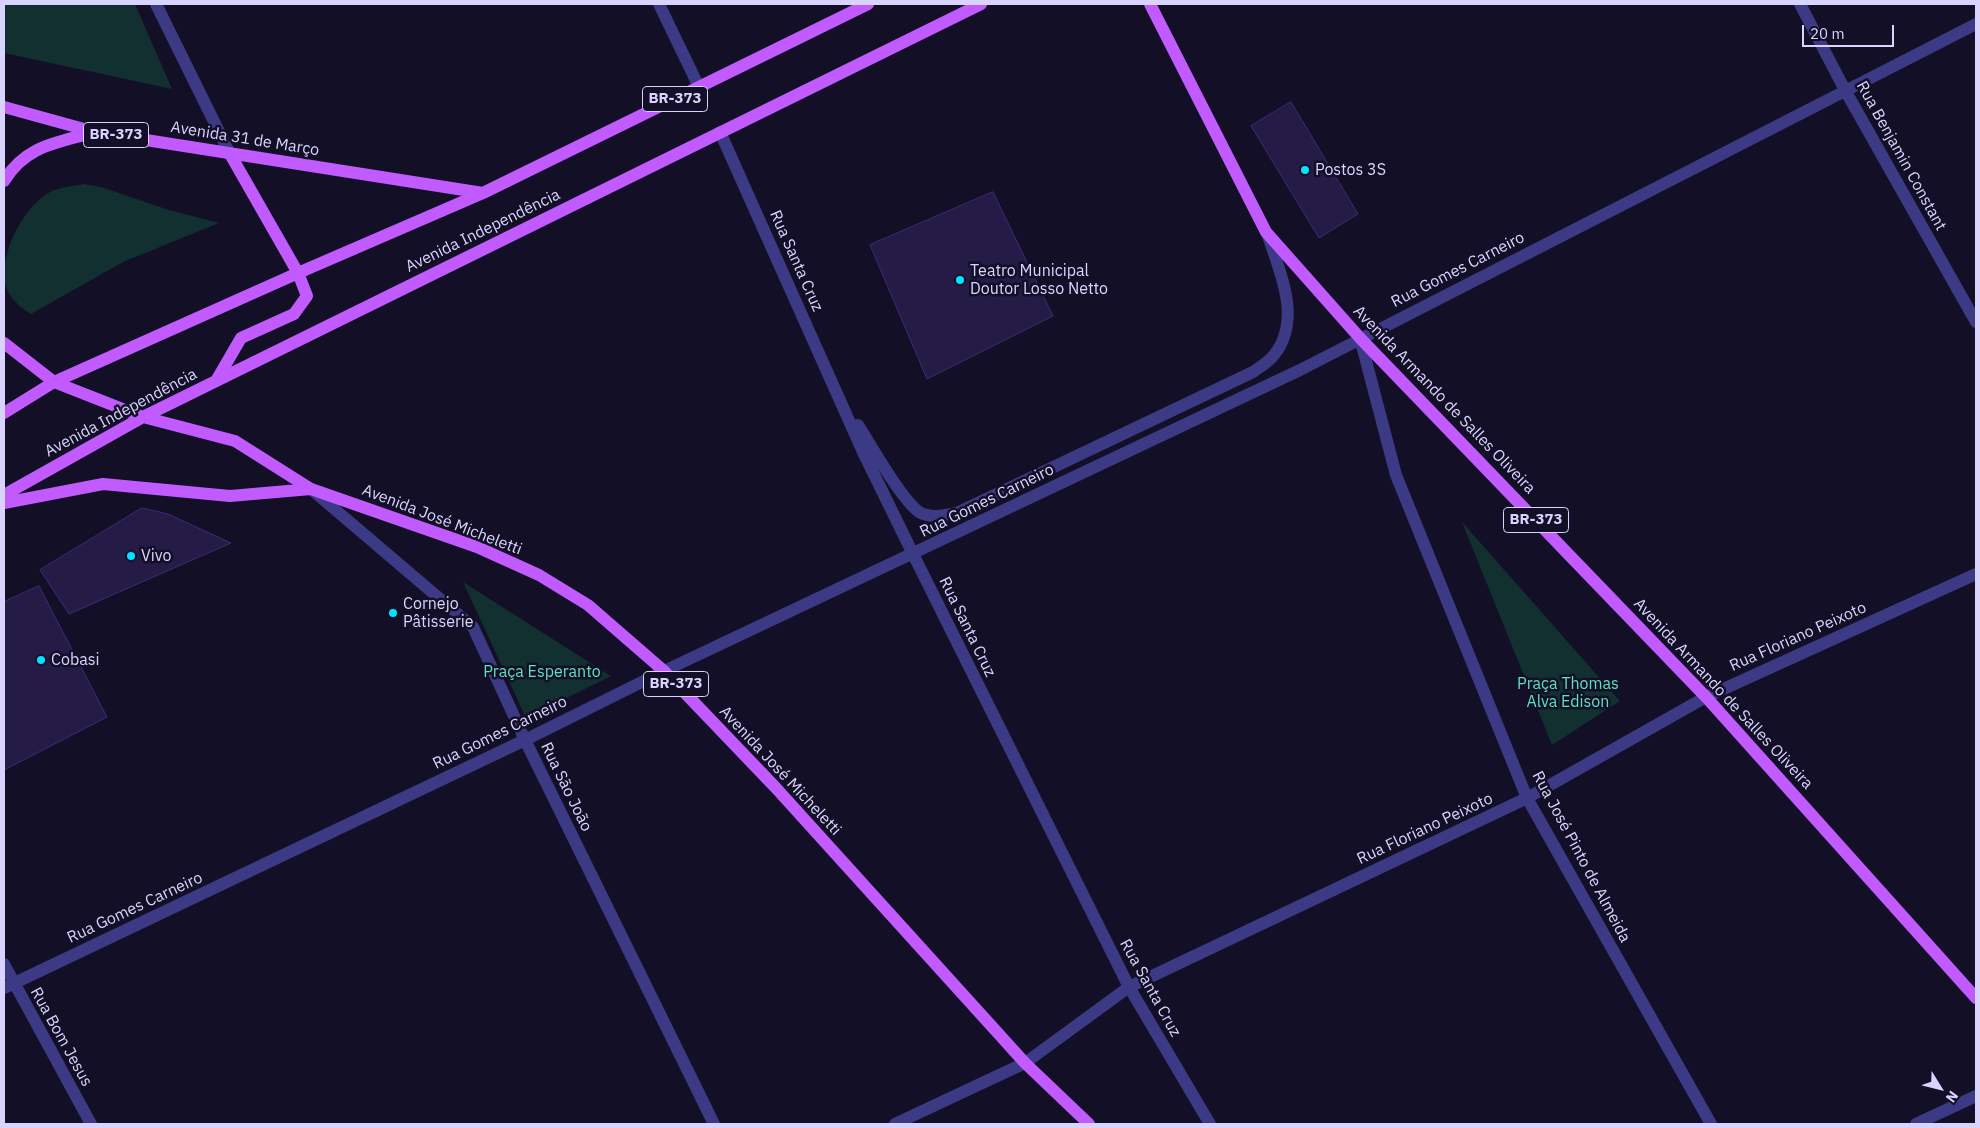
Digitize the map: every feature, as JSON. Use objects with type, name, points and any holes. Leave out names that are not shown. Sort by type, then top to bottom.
[{"type":"main road","name":"Avenida Independência","points":[[4,412],[54,382],[483,193],[868,4]]},
{"type":"main road","name":"Avenida Independência","points":[[4,495],[143,416],[981,4]]},
{"type":"main road","name":"Avenida Armando de Salles Oliveira","points":[[1150,4],[1266,232],[1360,338],[1706,696],[1976,998]]},
{"type":"main road","name":"Avenida 31 de Março","points":[[4,108],[95,132],[483,193]]},
{"type":"main road","points":[[4,181],[14,165],[40,148],[95,132]]},
{"type":"main road","points":[[216,381],[241,338],[294,314],[307,296],[298,273],[230,154]]},
{"type":"main road","name":"BR-373","points":[[4,343],[54,382],[143,416]]},
{"type":"main road","name":"Avenida José Micheletti","points":[[143,416],[235,441],[311,489],[477,548],[539,575],[588,605],[664,671],[776,788],[1025,1063],[1089,1124]]},
{"type":"main road","points":[[4,503],[103,484],[230,496],[311,489]]},
{"type":"street","points":[[156,4],[230,154]]},
{"type":"street","points":[[659,4],[700,87]]},
{"type":"street","name":"Rua Benjamin Constant","points":[[1800,4],[1845,90],[1976,322]]},
{"type":"street","name":"Rua Gomes Carneiro","points":[[8,986],[525,740],[664,671],[1300,370],[1976,24]]},
{"type":"street","name":"Rua Santa Cruz","points":[[720,132],[863,452],[913,554],[1129,987],[1210,1124]]},
{"type":"street","name":"Rua Gomes Carneiro","points":[[836,391],[900,490],[919,512],[935,517],[957,513],[1253,372],[1274,356],[1286,337],[1286,290],[1266,232]]},
{"type":"street","name":"Rua José Pinto de Almeida","points":[[1360,338],[1396,474],[1527,798],[1711,1124]]},
{"type":"street","name":"Rua São João","points":[[311,489],[473,627],[525,740],[714,1124]]},
{"type":"street","name":"Rua Floriano Peixoto","points":[[895,1124],[1025,1063],[1129,987],[1527,798],[1706,696],[1976,574]]},
{"type":"street","name":"Rua Bom Jesus","points":[[4,964],[8,986],[91,1124]]},
{"type":"street","points":[[1916,1124],[1976,1096]]},
{"type":"green space","points":[[4,4],[135,4],[172,89],[4,53]]},
{"type":"green space","points":[[84,184],[101,187],[169,210],[219,223],[123,262],[31,314],[14,301],[6,287],[4,270],[10,244],[23,219],[40,199],[54,190]]},
{"type":"green space","name":"Praça Thomas Alva Edison","points":[[1462,522],[1620,701],[1552,745]]},
{"type":"green space","name":"Praça Esperanto","points":[[463,582],[611,676],[526,718]]},
{"type":"building","name":"Postos 3S","points":[[1291,102],[1358,214],[1319,238],[1251,126]]},
{"type":"building","name":"Teatro Municipal Doutor Losso Netto","points":[[993,192],[1053,316],[927,379],[870,245]]},
{"type":"building","name":"Vivo","points":[[142,508],[168,514],[231,543],[69,614],[40,570]]},
{"type":"building","name":"Cobasi","points":[[39,586],[107,717],[4,770],[4,602]]},
{"type":"place","name":"Postos 3S","points":[[1305,170]]},
{"type":"place","name":"Teatro Municipal Doutor Losso Netto","points":[[960,280]]},
{"type":"place","name":"Vivo","points":[[131,556]]},
{"type":"place","name":"Cornejo Pâtisserie","points":[[393,613]]},
{"type":"place","name":"Cobasi","points":[[41,660]]}]
